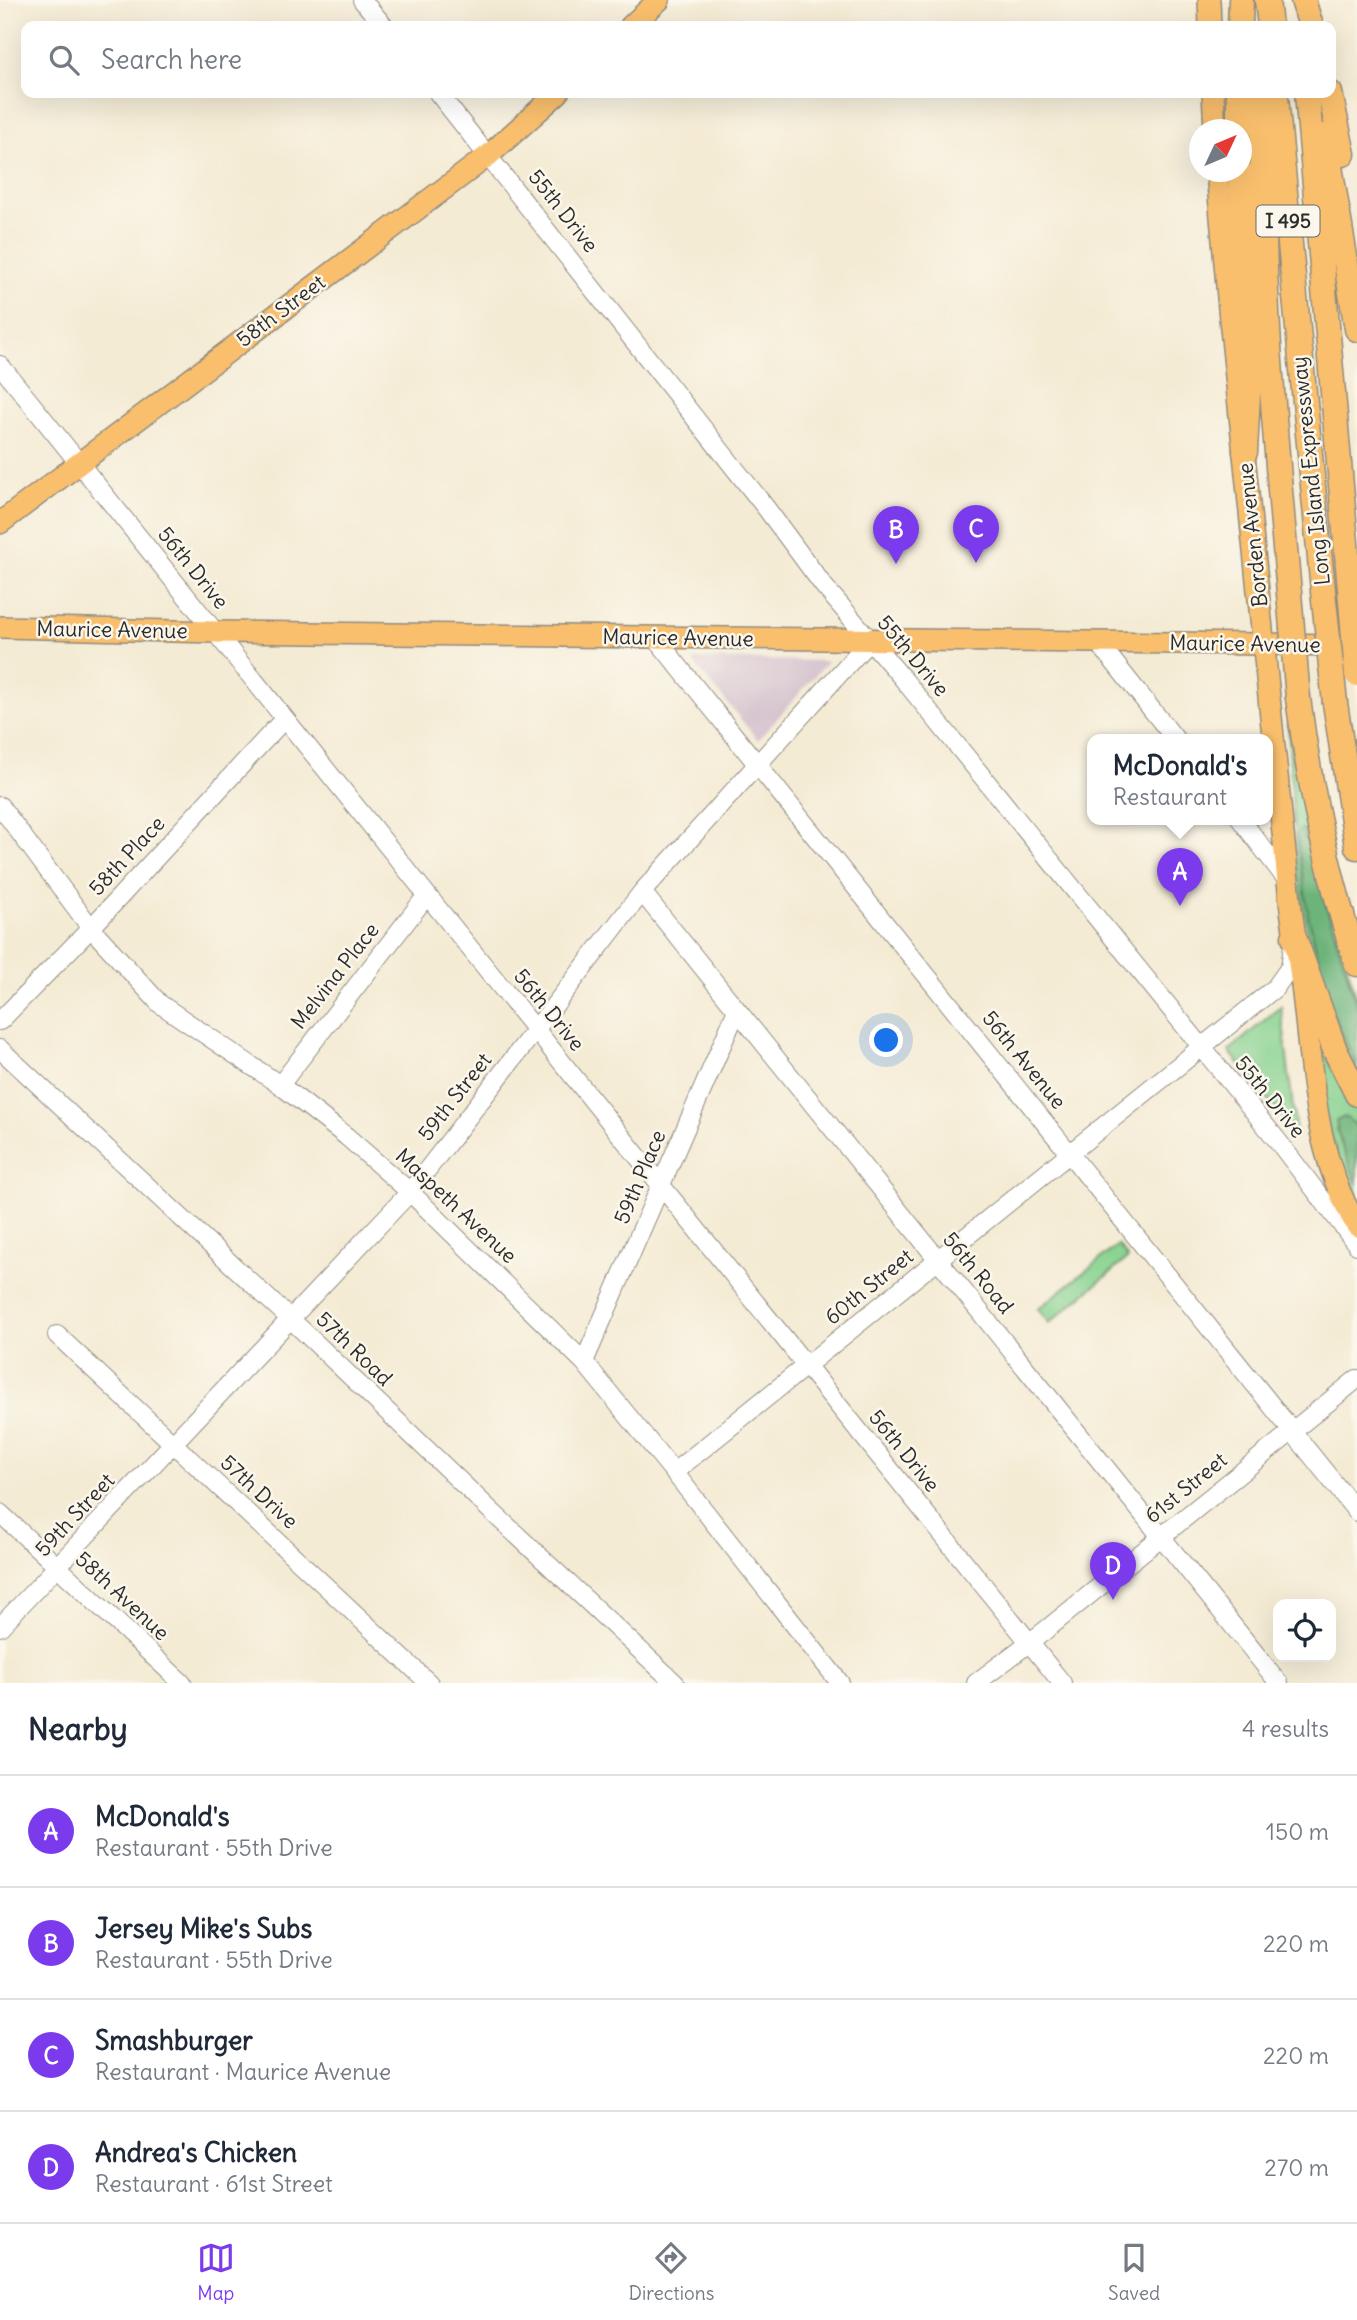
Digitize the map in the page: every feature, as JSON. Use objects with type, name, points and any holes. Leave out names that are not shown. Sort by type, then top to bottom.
[{"type":"highway","points":[[1240,21],[1241,0]]},
{"type":"highway","points":[[1267,0],[1268,21]]},
{"type":"highway","points":[[1300,0],[1300,21]]},
{"type":"highway","points":[[1300,0],[1306,21]]},
{"type":"highway","points":[[1239,98],[1239,119]]},
{"type":"highway","points":[[1263,98],[1262,245],[1272,407],[1298,698],[1321,837],[1357,964]]},
{"type":"highway","name":"Long Island Expressway","points":[[1276,98],[1335,703],[1357,848]]},
{"type":"highway","name":"Long Island Expressway","points":[[1307,98],[1357,674]]},
{"type":"highway","points":[[1319,98],[1357,329]]},
{"type":"highway","points":[[1331,98],[1357,227]]},
{"type":"highway","points":[[1241,182],[1250,356],[1245,452]]},
{"type":"highway","points":[[1294,937],[1335,1050],[1357,1094]]},
{"type":"main road","points":[[636,21],[659,0]]},
{"type":"main road","points":[[1209,0],[1210,21]]},
{"type":"main road","name":"58th Street","points":[[0,523],[489,155],[552,98]]},
{"type":"main road","points":[[1213,98],[1214,119]]},
{"type":"main road","name":"Borden Avenue","points":[[1218,182],[1273,734]]},
{"type":"main road","name":"Maurice Avenue","points":[[0,627],[216,632],[1357,645]]},
{"type":"main road","name":"Borden Avenue","points":[[1273,736],[1287,880],[1318,1126],[1331,1171],[1357,1226]]},
{"type":"street","points":[[362,0],[380,21]]},
{"type":"street","name":"55th Drive","points":[[442,98],[766,508],[823,585],[1277,1140],[1357,1245]]},
{"type":"street","name":"56th Drive","points":[[0,365],[1062,1683]]},
{"type":"street","name":"56th Avenue","points":[[655,637],[1357,1512]]},
{"type":"street","name":"59th Street","points":[[0,1627],[410,1192],[642,892],[870,640]]},
{"type":"street","points":[[1098,642],[1171,734]]},
{"type":"street","name":"58th Place","points":[[0,1021],[91,928],[284,719]]},
{"type":"street","name":"Maspeth Avenue","points":[[0,806],[91,928],[160,1004],[280,1084],[346,1136],[410,1192],[584,1362],[840,1683]]},
{"type":"street","points":[[1245,825],[1287,880]]},
{"type":"street","name":"56th Road","points":[[642,892],[1279,1683]]},
{"type":"street","name":"Melvina Place","points":[[280,1084],[427,895]]},
{"type":"street","name":"60th Street","points":[[674,1472],[1281,983],[1290,967],[1294,937]]},
{"type":"street","name":"59th Place","points":[[584,1362],[737,1010]]},
{"type":"street","name":"57th Road","points":[[0,1049],[675,1683]]},
{"type":"street","name":"57th Drive","points":[[57,1335],[429,1683]]},
{"type":"street","name":"61st Street","points":[[976,1683],[1357,1378]]},
{"type":"street","name":"58th Avenue","points":[[0,1513],[182,1683]]},
{"type":"shaded area","points":[[695,659],[828,661],[758,740],[694,663]]},
{"type":"green space","points":[[1288,723],[1312,844],[1357,999],[1357,1077],[1322,993],[1306,927],[1294,825]]},
{"type":"green space","points":[[1303,829],[1357,1006],[1357,1067],[1328,1002],[1308,915],[1297,836],[1299,830]]},
{"type":"green space","points":[[1281,1006],[1296,1134],[1229,1051]]},
{"type":"green space","points":[[1318,1048],[1321,1048],[1357,1111],[1357,1207],[1326,1118]]},
{"type":"green space","points":[[1345,1117],[1355,1124],[1357,1129],[1357,1185],[1337,1129],[1336,1121]]},
{"type":"green space","points":[[1118,1245],[1128,1258],[1049,1323],[1038,1309]]},
{"type":"place","name":"Smashburger","points":[[976,563]]},
{"type":"place","name":"Jersey Mike's Subs","points":[[896,564]]},
{"type":"place","name":"McDonald's","points":[[1180,906]]},
{"type":"place","name":"Andrea's Chicken","points":[[1113,1600]]}]
